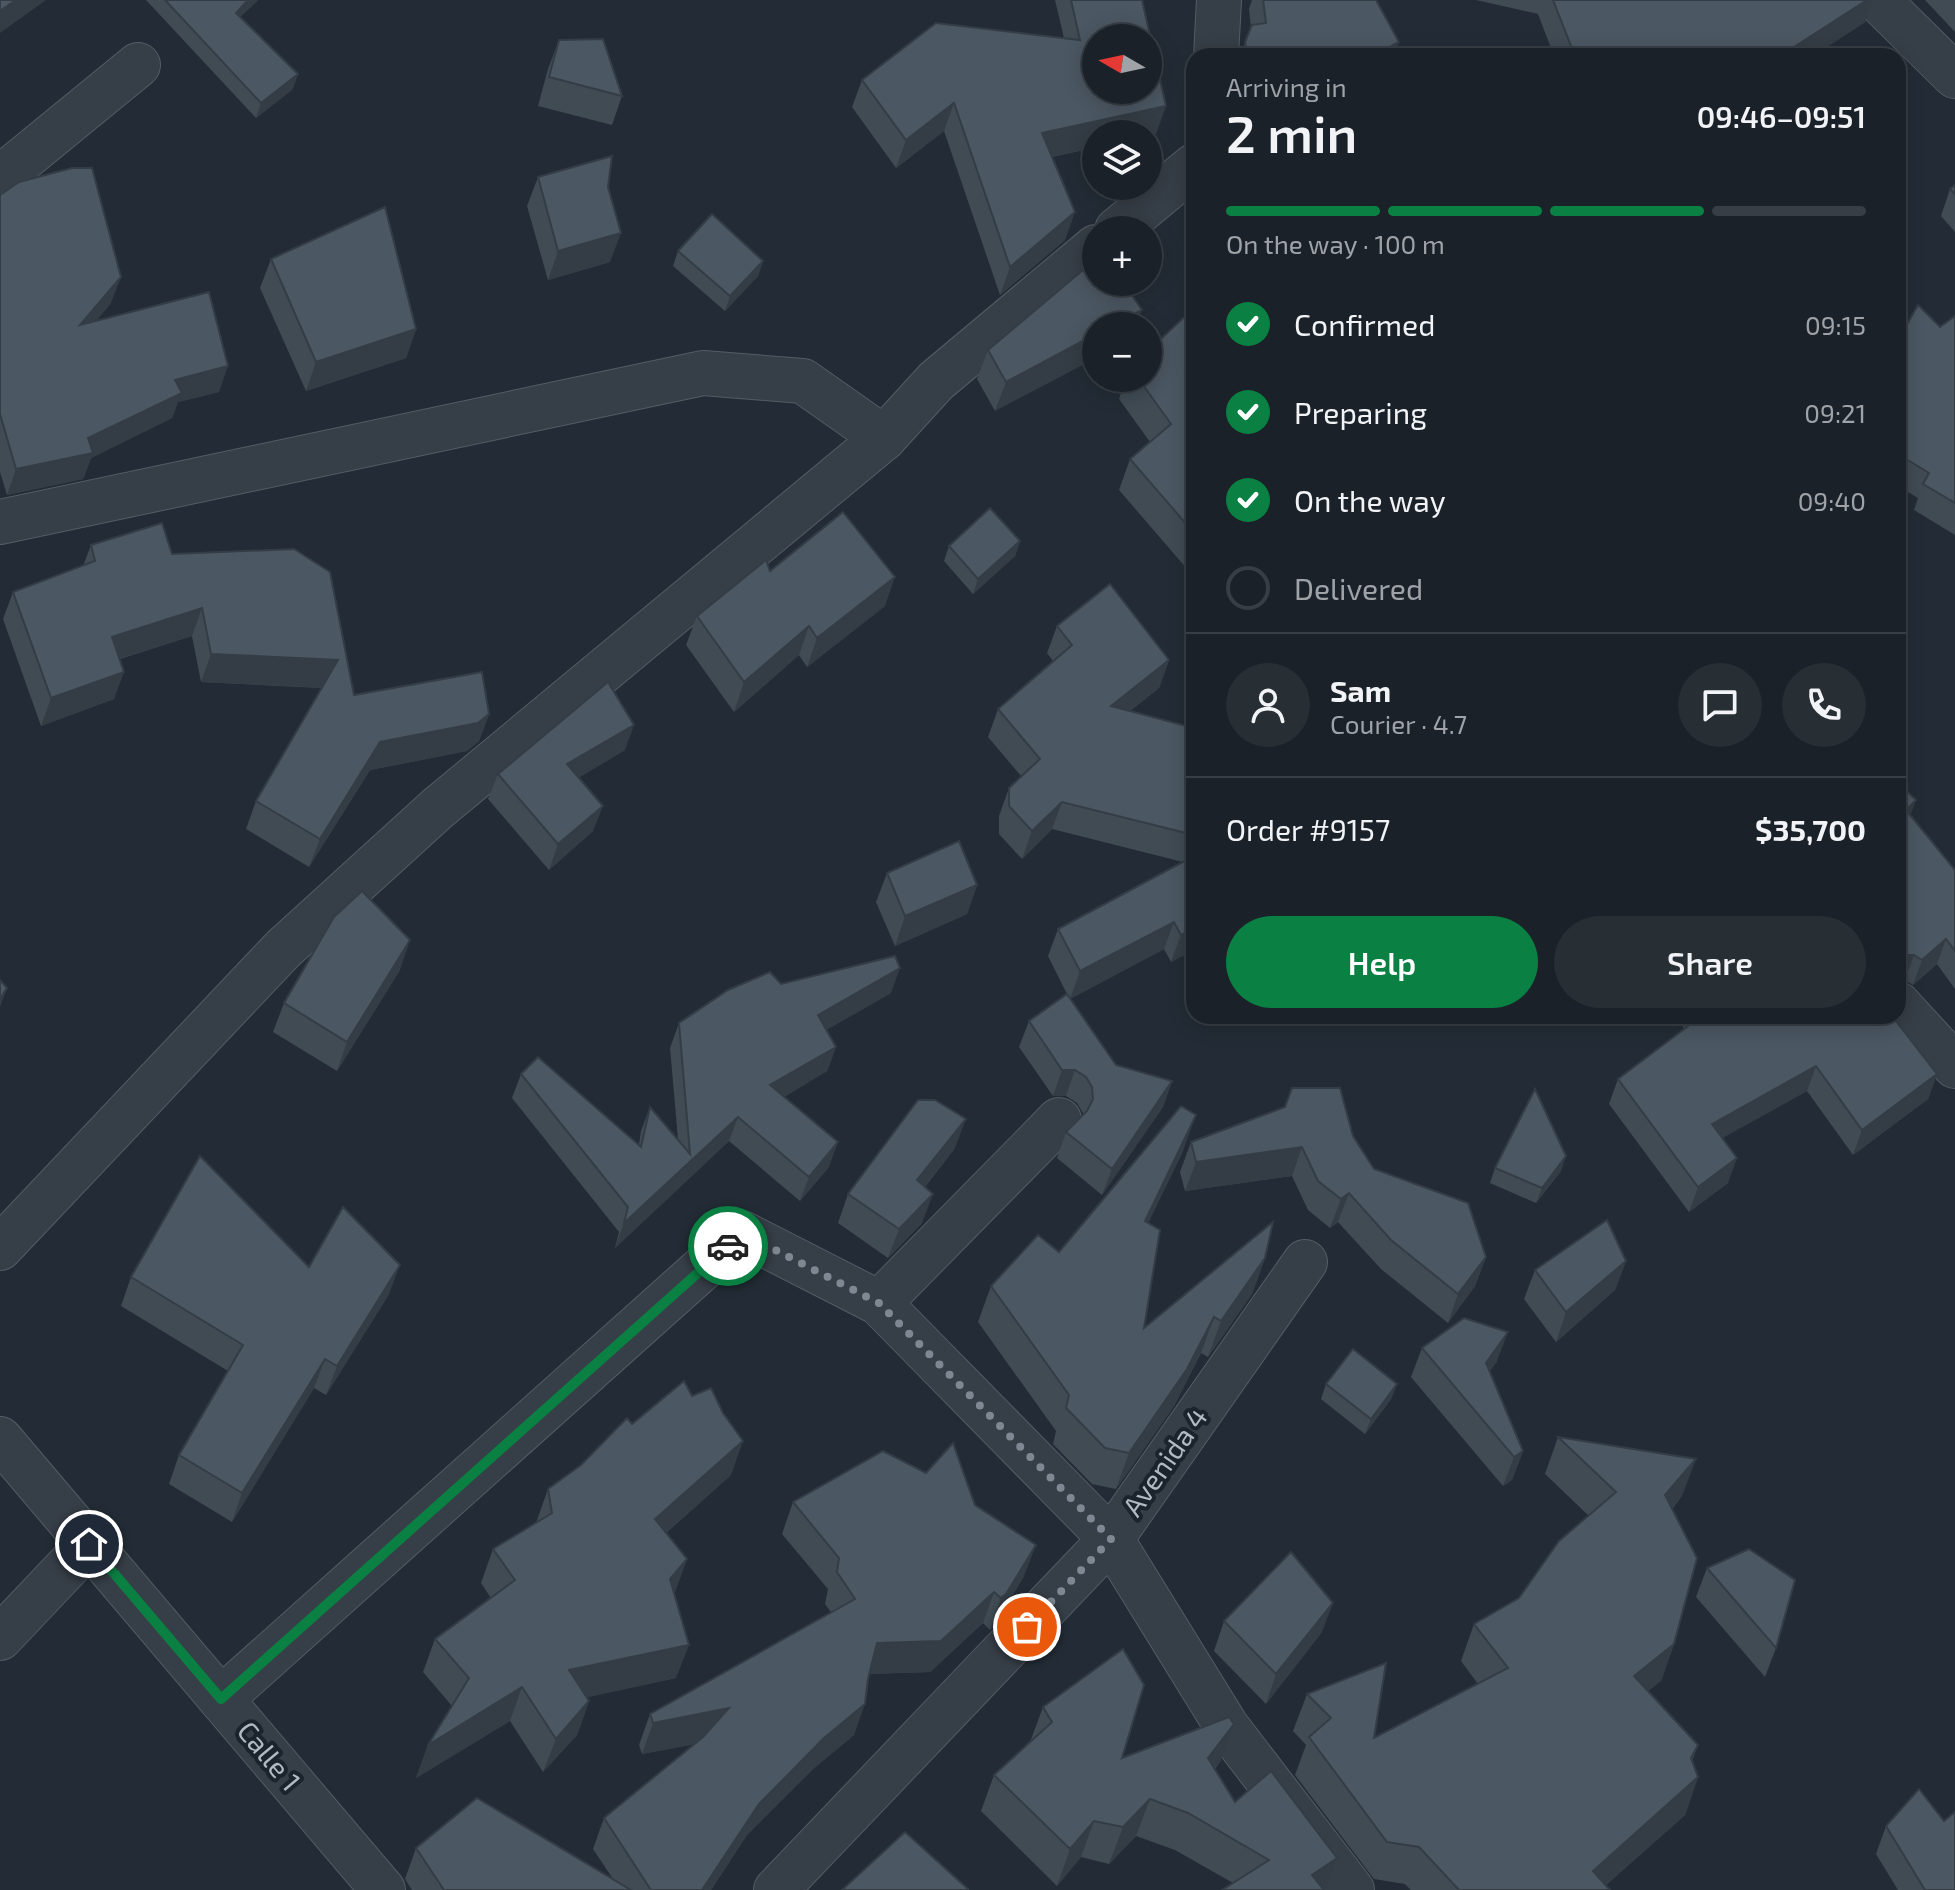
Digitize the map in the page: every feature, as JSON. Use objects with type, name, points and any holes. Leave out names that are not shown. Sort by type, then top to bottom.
[{"type":"street","points":[[1216,48],[1219,0]]},
{"type":"street","points":[[1878,0],[1955,76]]},
{"type":"street","points":[[0,178],[138,65]]},
{"type":"street","points":[[1134,216],[1186,173]]},
{"type":"street","points":[[0,1248],[283,949],[450,798],[884,438],[936,381],[1082,259]]},
{"type":"street","points":[[0,522],[703,373],[803,381],[884,438]]},
{"type":"street","points":[[1906,1013],[1955,1066]]},
{"type":"street","points":[[879,1303],[1059,1120]]},
{"type":"street","points":[[221,1699],[742,1233],[879,1303],[1111,1539],[1227,1727],[1352,1890]]},
{"type":"street","name":"Avenida 4","points":[[776,1890],[1111,1539],[1305,1262]]},
{"type":"street","name":"Calle 1","points":[[0,1439],[383,1890]]},
{"type":"street","points":[[0,1638],[89,1544]]},
{"type":"building","points":[[0,0],[16,0],[0,11]]},
{"type":"building","points":[[165,0],[248,0],[236,13],[298,74],[261,103]]},
{"type":"building","points":[[1071,0],[1142,0],[1147,24],[1082,24],[1082,104],[1162,104],[1162,88],[1166,106],[1102,120],[1082,120],[1082,124],[1042,133],[1075,212],[1010,267],[954,103],[906,140],[862,80],[936,23],[1080,40]]},
{"type":"building","points":[[1263,0],[1376,0],[1399,42],[1388,48],[1246,48],[1252,25],[1266,23]]},
{"type":"building","points":[[1553,0],[1867,0],[1792,48],[1572,48]]},
{"type":"building","points":[[603,39],[622,96],[549,77],[559,40]]},
{"type":"building","points":[[612,156],[608,187],[621,233],[558,251],[538,177]]},
{"type":"building","points":[[72,168],[92,168],[121,277],[80,325],[209,292],[228,366],[175,380],[182,393],[88,438],[93,453],[16,469],[0,414],[0,195],[19,182]]},
{"type":"building","points":[[385,207],[416,329],[316,362],[271,259]]},
{"type":"building","points":[[712,214],[763,261],[730,296],[678,251]]},
{"type":"building","points":[[1082,271],[1082,296],[1132,296],[1142,310],[1082,312],[1082,341],[1006,382],[988,350]]},
{"type":"building","points":[[1918,305],[1940,327],[1955,316],[1955,503],[1923,484],[1929,473],[1906,459],[1906,326]]},
{"type":"building","points":[[1186,315],[1186,524],[1130,459],[1171,424],[1148,392],[1162,392],[1162,338]]},
{"type":"building","points":[[990,508],[1020,541],[978,579],[949,546]]},
{"type":"building","points":[[843,512],[895,577],[817,638],[809,626],[744,682],[697,616],[766,560],[770,571]]},
{"type":"building","points":[[162,523],[172,554],[294,549],[330,572],[354,695],[482,672],[489,714],[478,723],[380,742],[320,839],[256,801],[338,660],[211,654],[202,608],[112,637],[124,672],[51,698],[13,592],[95,561],[91,545]]},
{"type":"building","points":[[1110,584],[1169,660],[1111,706],[1186,726],[1186,833],[1062,802],[1032,831],[1009,806],[1009,788],[1040,759],[998,709],[1072,645],[1057,626]]},
{"type":"building","points":[[608,682],[634,725],[567,764],[603,806],[558,844],[498,774]]},
{"type":"building","points":[[1906,791],[1916,800],[1906,810]]},
{"type":"building","points":[[1906,810],[1955,870],[1955,951],[1946,939],[1922,960],[1906,955]]},
{"type":"building","points":[[959,841],[977,885],[905,916],[887,873]]},
{"type":"building","points":[[1186,860],[1186,932],[1181,935],[1174,922],[1080,971],[1058,929]]},
{"type":"building","points":[[362,891],[410,940],[347,1042],[284,1003],[334,917]]},
{"type":"building","points":[[895,956],[900,968],[818,1015],[836,1047],[770,1085],[838,1142],[809,1177],[738,1117],[624,1223],[628,1207],[521,1074],[538,1057],[641,1147],[650,1107],[690,1154],[679,1023],[728,990],[770,972],[781,984]]},
{"type":"building","points":[[0,980],[7,988],[0,999]]},
{"type":"building","points":[[1067,994],[1116,1065],[1172,1081],[1112,1169],[1066,1132],[1087,1111],[1093,1099],[1092,1087],[1086,1077],[1075,1070],[1062,1070],[1029,1021]]},
{"type":"building","points":[[1691,1024],[1898,1024],[1937,1074],[1862,1130],[1816,1066],[1712,1124],[1737,1158],[1698,1187],[1618,1079]]},
{"type":"building","points":[[1292,1088],[1340,1088],[1353,1136],[1374,1169],[1468,1203],[1486,1257],[1458,1294],[1391,1240],[1349,1193],[1341,1199],[1318,1181],[1302,1147],[1196,1162],[1191,1142],[1285,1107]]},
{"type":"building","points":[[1535,1089],[1566,1156],[1542,1188],[1495,1168]]},
{"type":"building","points":[[918,1100],[935,1100],[966,1119],[917,1180],[933,1194],[899,1229],[848,1194]]},
{"type":"building","points":[[1181,1106],[1196,1115],[1145,1221],[1160,1230],[1144,1328],[1273,1222],[1265,1258],[1221,1321],[1214,1317],[1187,1369],[1129,1453],[1105,1448],[1066,1408],[1069,1395],[991,1286],[1038,1235],[1059,1252]]},
{"type":"building","points":[[200,1156],[309,1267],[343,1207],[400,1265],[337,1366],[325,1359],[242,1493],[179,1455],[243,1345],[131,1277]]},
{"type":"building","points":[[1607,1220],[1626,1261],[1566,1312],[1535,1270]]},
{"type":"building","points":[[1464,1318],[1508,1332],[1486,1363],[1523,1451],[1514,1457],[1422,1348]]},
{"type":"building","points":[[1353,1349],[1397,1384],[1371,1419],[1326,1384]]},
{"type":"building","points":[[684,1381],[692,1396],[711,1388],[723,1413],[743,1441],[655,1519],[687,1559],[670,1579],[689,1645],[569,1670],[589,1701],[556,1739],[522,1687],[428,1745],[469,1678],[435,1639],[515,1580],[493,1549],[552,1513],[548,1489],[581,1465],[627,1418],[632,1424]]},
{"type":"building","points":[[1558,1437],[1696,1459],[1665,1495],[1697,1558],[1674,1644],[1634,1676],[1698,1745],[1691,1758],[1698,1777],[1593,1871],[1610,1890],[1459,1890],[1419,1847],[1387,1842],[1309,1737],[1331,1718],[1307,1694],[1386,1663],[1374,1738],[1508,1668],[1474,1624],[1519,1598],[1559,1541],[1616,1492]]},
{"type":"building","points":[[953,1443],[975,1505],[1036,1545],[1006,1594],[1001,1598],[994,1592],[941,1641],[877,1643],[865,1704],[824,1738],[759,1804],[702,1890],[651,1890],[604,1818],[703,1737],[729,1708],[653,1723],[650,1714],[855,1599],[837,1572],[839,1558],[793,1502],[883,1451],[926,1473]]},
{"type":"building","points":[[1749,1549],[1795,1580],[1776,1648],[1707,1568]]},
{"type":"building","points":[[1291,1552],[1333,1603],[1276,1674],[1224,1621]]},
{"type":"building","points":[[1123,1649],[1144,1685],[1122,1758],[1229,1717],[1234,1724],[1208,1758],[1235,1802],[1271,1771],[1337,1858],[1312,1875],[1324,1890],[1222,1890],[1269,1860],[1188,1813],[1150,1799],[1123,1827],[1094,1821],[1070,1849],[994,1775],[1052,1722],[1043,1707]]},
{"type":"building","points":[[1919,1789],[1944,1821],[1955,1812],[1955,1890],[1925,1890],[1886,1826]]},
{"type":"building","points":[[477,1798],[631,1890],[444,1890],[416,1848]]},
{"type":"building","points":[[905,1832],[968,1890],[842,1890]]},
{"type":"way so far","points":[[728,1246],[742,1233],[879,1303],[1111,1539],[1027,1627]]},
{"type":"route","points":[[89,1544],[221,1699],[728,1246]]}]
